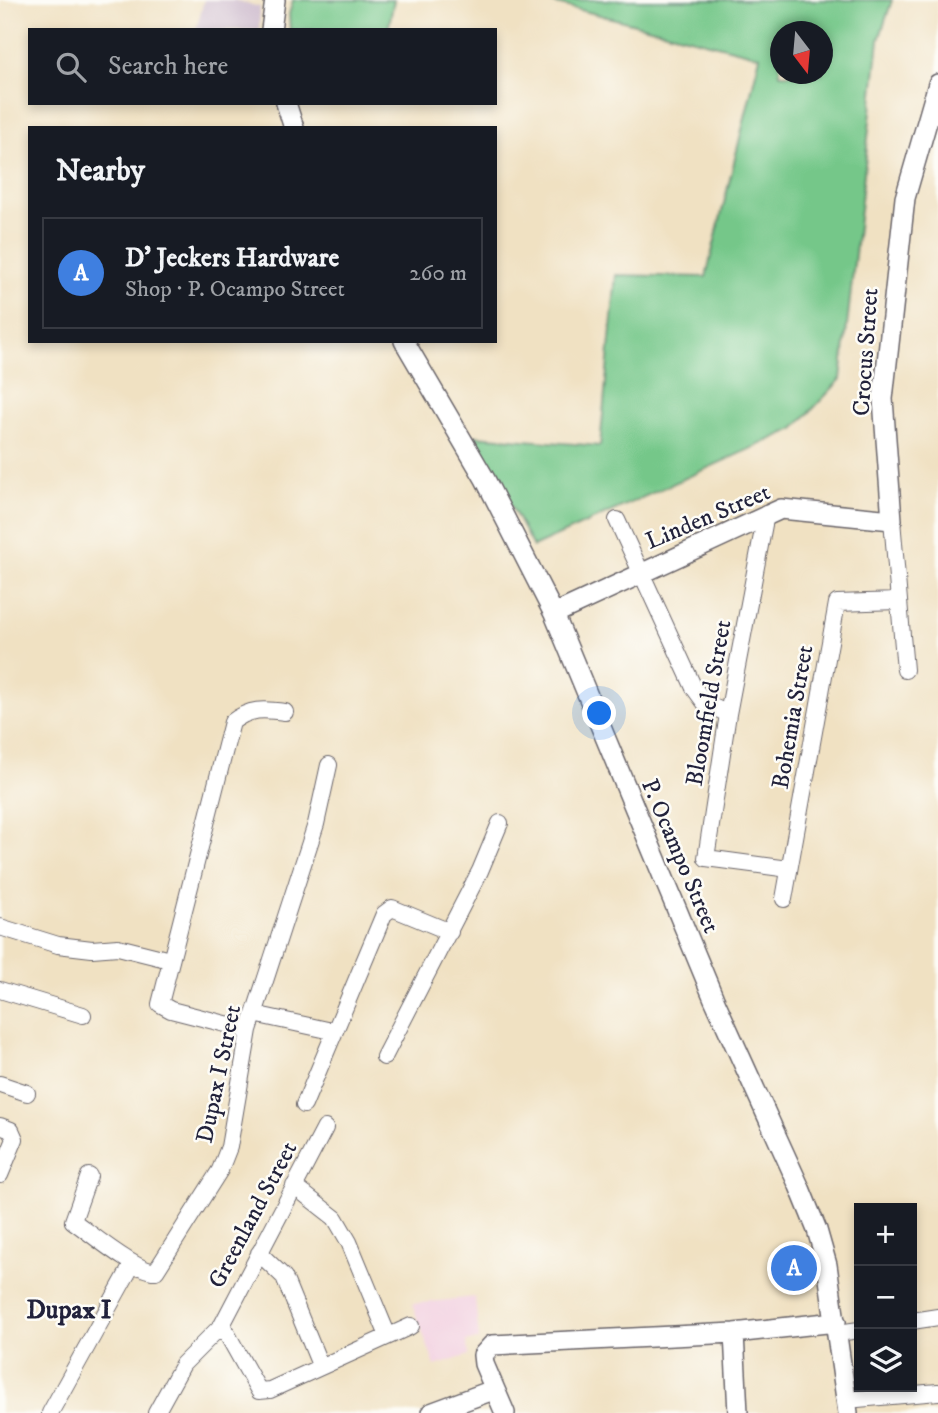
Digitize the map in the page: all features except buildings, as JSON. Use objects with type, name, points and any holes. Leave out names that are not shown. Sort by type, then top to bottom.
[{"type":"street","points":[[271,28],[275,0]]},
{"type":"street","name":"Crocus Street","points":[[905,670],[883,399],[905,198],[938,84]]},
{"type":"street","points":[[287,105],[293,126]]},
{"type":"street","name":"P. Ocampo Street","points":[[405,343],[485,479],[554,614],[714,999],[817,1230],[837,1328],[847,1407]]},
{"type":"street","name":"Linden Street","points":[[554,614],[781,509],[892,520]]},
{"type":"street","name":"Bloomfield Street","points":[[766,514],[728,714],[706,859],[789,869]]},
{"type":"street","points":[[617,520],[694,688],[705,703],[728,714]]},
{"type":"street","name":"Bohemia Street","points":[[784,898],[837,603],[898,601]]},
{"type":"street","points":[[285,712],[260,709],[245,712],[232,722],[160,1004],[171,1010],[332,1031]]},
{"type":"street","name":"Dupax I Street","points":[[132,1265],[151,1273],[160,1268],[220,1170],[229,1147],[251,1022],[316,824],[329,765]]},
{"type":"street","points":[[384,1057],[450,932],[500,823]]},
{"type":"street","points":[[303,1105],[332,1031],[384,914],[392,908],[450,932]]},
{"type":"street","points":[[0,927],[58,945],[92,949],[118,947],[170,960]]},
{"type":"street","points":[[0,989],[83,1016]]},
{"type":"street","points":[[0,1084],[27,1093]]},
{"type":"street","points":[[0,1126],[11,1130],[15,1139],[0,1175]]},
{"type":"street","name":"Greenland Street","points":[[156,1413],[183,1364],[222,1325],[326,1128]]},
{"type":"street","points":[[50,1413],[132,1265],[73,1220],[89,1176]]},
{"type":"street","points":[[294,1186],[335,1218],[349,1242],[388,1336]]},
{"type":"street","points":[[259,1253],[284,1277],[320,1365]]},
{"type":"street","points":[[917,1320],[938,1317]]},
{"type":"street","points":[[222,1325],[259,1391],[270,1390],[411,1326]]},
{"type":"street","points":[[505,1413],[484,1364],[483,1355],[492,1345],[837,1328],[854,1330]]},
{"type":"street","points":[[734,1333],[738,1413]]},
{"type":"street","points":[[431,1413],[493,1390]]},
{"type":"street","points":[[847,1407],[938,1392]]},
{"type":"shaded area","points":[[204,0],[234,0],[260,7],[259,28],[197,28]]},
{"type":"shaded area","points":[[475,1297],[479,1340],[466,1341],[469,1355],[435,1366],[412,1304]]},
{"type":"green space","points":[[293,0],[394,0],[388,28],[290,28],[289,14]]},
{"type":"green space","points":[[541,0],[892,0],[879,40],[841,379],[794,429],[533,547],[474,436],[600,446],[616,275],[706,277],[760,56]]},
{"type":"place","name":"D' Jeckers Hardware","points":[[794,1268]]},
{"type":"district","name":"Dupax I","points":[[69,1310]]}]
